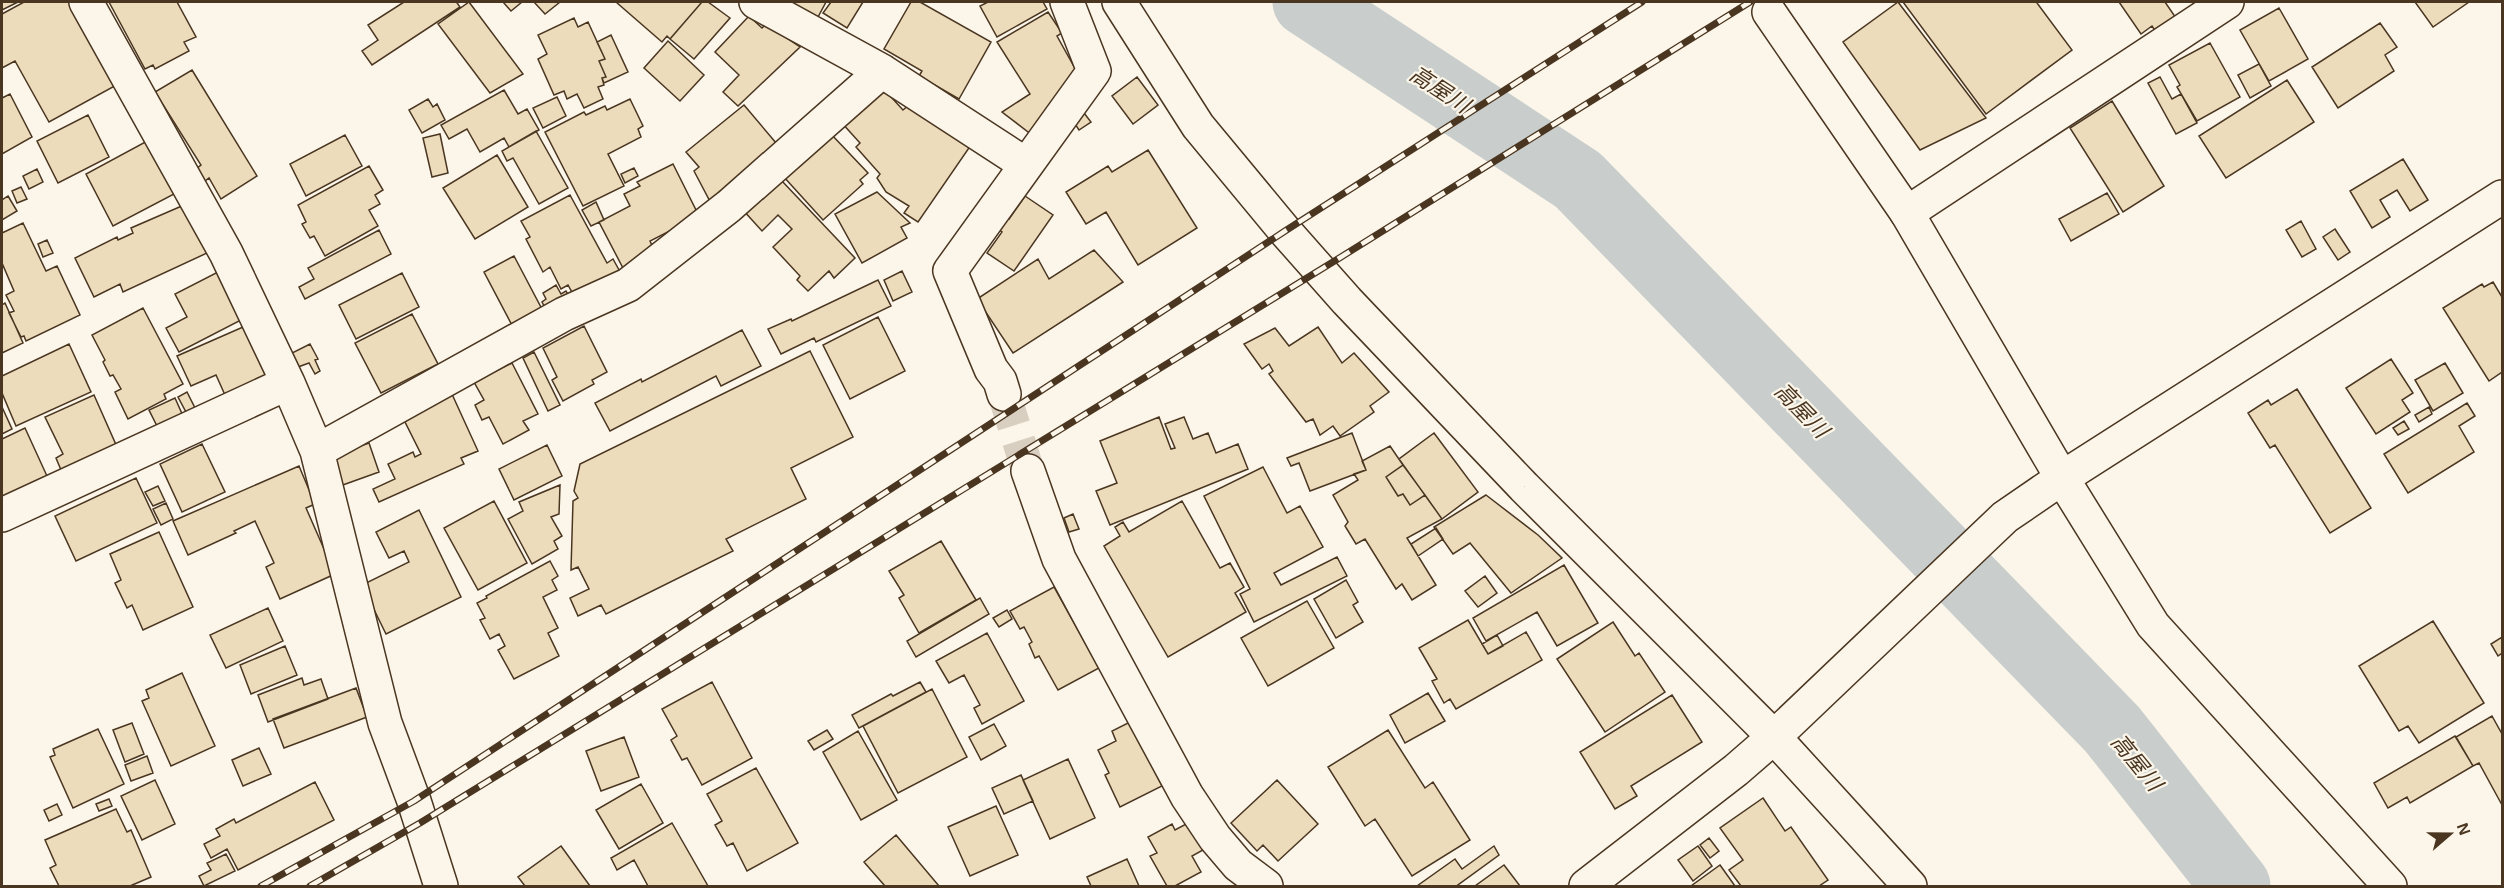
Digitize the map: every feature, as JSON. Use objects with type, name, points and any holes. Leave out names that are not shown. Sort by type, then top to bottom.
[{"type":"street","points":[[86,2],[226,253],[288,383],[317,451],[385,723],[414,801],[441,886]]},
{"type":"street","points":[[756,2],[882,71],[1025,164]]},
{"type":"street","points":[[1004,394],[1000,381],[991,369],[950,271],[1094,71],[1067,2]]},
{"type":"street","points":[[1119,2],[1198,126],[1284,231],[1524,488],[1779,732],[1910,886]]},
{"type":"street","points":[[1908,213],[2227,2]]},
{"type":"street","points":[[1769,12],[1908,213],[2062,478],[2153,625],[2390,886]]},
{"type":"street","points":[[317,451],[564,314],[628,285],[729,206],[882,71]]},
{"type":"street","points":[[1586,886],[1736,770],[1779,732],[2005,516],[2502,197]]},
{"type":"street","points":[[2,515],[288,383]]},
{"type":"street","points":[[1028,471],[1059,559],[1187,796],[1215,838],[1238,865],[1266,886]]},
{"type":"building","points":[[2,2],[18,2],[2,10]]},
{"type":"building","points":[[24,2],[79,2],[122,82],[49,122],[15,61],[2,68],[2,14]]},
{"type":"building","points":[[109,2],[177,2],[196,37],[184,42],[189,51],[155,69],[153,65],[145,69]]},
{"type":"building","points":[[404,2],[460,2],[457,3],[460,7],[372,65],[362,51],[378,40],[368,25]]},
{"type":"building","points":[[469,2],[523,74],[490,93],[438,24]]},
{"type":"building","points":[[503,2],[522,2],[511,11]]},
{"type":"building","points":[[534,2],[560,2],[545,14]]},
{"type":"building","points":[[616,2],[702,2],[670,39],[667,36],[662,42]]},
{"type":"building","points":[[702,2],[708,2],[730,18],[694,59],[670,39]]},
{"type":"building","points":[[790,2],[826,2],[818,17]]},
{"type":"building","points":[[831,2],[863,2],[847,28],[823,13]]},
{"type":"building","points":[[911,2],[920,2],[991,42],[959,99],[919,76],[922,71],[884,49]]},
{"type":"building","points":[[988,2],[1043,2],[1047,9],[997,37],[980,6]]},
{"type":"building","points":[[1898,2],[1986,118],[1920,150],[1843,42]]},
{"type":"building","points":[[1903,2],[2039,2],[2037,3],[2072,50],[1986,114]]},
{"type":"building","points":[[2119,2],[2165,2],[2176,18],[2156,32],[2152,26],[2141,34]]},
{"type":"building","points":[[2415,2],[2469,2],[2433,27]]},
{"type":"building","points":[[2279,8],[2308,59],[2269,81],[2240,30]]},
{"type":"building","points":[[1048,12],[1062,33],[1057,36],[1077,72],[1032,135],[1002,112],[1030,94],[997,42]]},
{"type":"building","points":[[749,16],[762,28],[766,24],[800,47],[738,106],[723,92],[739,75],[715,52]]},
{"type":"building","points":[[574,18],[578,27],[588,22],[605,59],[599,61],[606,77],[602,78],[604,85],[598,87],[603,99],[584,108],[577,94],[567,99],[564,91],[554,95],[538,59],[547,54],[538,35]]},
{"type":"building","points":[[2380,23],[2397,47],[2385,55],[2394,71],[2338,108],[2312,67]]},
{"type":"building","points":[[611,35],[628,72],[604,83],[602,78],[606,77],[599,61],[605,59],[597,42]]},
{"type":"building","points":[[668,41],[704,75],[680,101],[644,68]]},
{"type":"building","points":[[2210,43],[2240,97],[2197,121],[2177,87],[2180,85],[2169,65]]},
{"type":"building","points":[[2259,64],[2271,86],[2250,98],[2238,75]]},
{"type":"building","points":[[192,70],[257,176],[221,199],[209,178],[204,182],[196,169],[201,165],[155,92]]},
{"type":"building","points":[[1137,77],[1158,105],[1133,124],[1112,96]]},
{"type":"building","points":[[2160,77],[2172,99],[2181,94],[2197,123],[2176,134],[2148,83]]},
{"type":"building","points":[[2287,80],[2314,122],[2226,178],[2199,136]]},
{"type":"building","points":[[881,86],[903,110],[910,104],[971,145],[918,222],[904,213],[909,206],[886,192],[877,178],[880,174],[856,147],[860,143],[841,122]]},
{"type":"building","points":[[504,90],[518,114],[527,109],[539,130],[509,147],[504,138],[480,152],[467,129],[449,139],[441,125]]},
{"type":"building","points":[[10,94],[32,137],[2,154],[2,98]]},
{"type":"building","points":[[557,97],[566,116],[543,128],[533,108]]},
{"type":"building","points":[[428,99],[433,107],[437,104],[445,120],[422,133],[409,110]]},
{"type":"building","points":[[630,99],[643,126],[638,129],[641,137],[608,154],[624,186],[583,206],[545,132],[584,112],[586,115],[605,106],[607,110]]},
{"type":"building","points":[[2112,101],[2164,186],[2123,212],[2070,128]]},
{"type":"building","points":[[744,105],[782,150],[713,207],[694,171],[699,167],[686,152]]},
{"type":"building","points":[[1084,113],[1091,122],[1079,130],[1073,121]]},
{"type":"building","points":[[88,115],[109,157],[58,183],[37,141]]},
{"type":"building","points":[[536,131],[568,188],[539,204],[513,158],[507,161],[502,151]]},
{"type":"building","points":[[830,133],[868,173],[860,180],[863,184],[823,220],[783,176]]},
{"type":"building","points":[[440,134],[448,173],[432,177],[423,138]]},
{"type":"building","points":[[345,135],[362,166],[306,196],[290,164]]},
{"type":"building","points":[[149,140],[176,193],[113,226],[86,174]]},
{"type":"building","points":[[1148,150],[1197,228],[1138,265],[1106,212],[1086,224],[1066,192],[1108,166],[1112,172]]},
{"type":"building","points":[[497,155],[528,207],[475,239],[443,188]]},
{"type":"building","points":[[2403,159],[2428,200],[2410,211],[2397,190],[2380,200],[2390,217],[2372,228],[2350,191]]},
{"type":"building","points":[[673,164],[699,216],[650,241],[656,254],[624,270],[599,222],[630,206],[624,194],[640,186],[637,182]]},
{"type":"building","points":[[369,166],[383,190],[375,195],[380,204],[369,210],[378,226],[325,256],[314,236],[310,238],[302,224],[306,222],[298,205]]},
{"type":"building","points":[[634,168],[638,176],[625,183],[621,174]]},
{"type":"building","points":[[37,169],[43,182],[29,189],[23,176]]},
{"type":"building","points":[[781,180],[855,258],[834,278],[829,271],[808,291],[797,280],[800,276],[773,247],[792,229],[778,215],[762,231],[743,210]]},
{"type":"building","points":[[21,187],[27,199],[17,203],[12,191]]},
{"type":"building","points":[[877,192],[910,223],[901,227],[907,238],[862,263],[835,214]]},
{"type":"building","points":[[2107,193],[2119,214],[2071,241],[2059,219]]},
{"type":"building","points":[[570,195],[607,263],[613,259],[624,279],[573,294],[568,285],[561,289],[550,267],[543,272],[526,239],[530,237],[521,221]]},
{"type":"building","points":[[8,196],[17,211],[2,220],[2,200]]},
{"type":"building","points":[[1025,196],[1053,215],[1014,271],[987,253],[1002,232],[997,228],[1006,216],[1009,219]]},
{"type":"building","points":[[596,202],[604,220],[591,226],[582,210]]},
{"type":"building","points":[[184,205],[207,253],[123,292],[120,284],[94,297],[75,258],[117,237],[118,240],[133,233],[131,228]]},
{"type":"building","points":[[2301,221],[2316,249],[2302,257],[2286,230]]},
{"type":"building","points":[[23,223],[46,271],[57,266],[80,315],[26,341],[24,336],[21,337],[9,313],[14,311],[6,295],[14,291],[2,263],[2,233]]},
{"type":"building","points":[[2335,229],[2350,252],[2338,260],[2323,237]]},
{"type":"building","points":[[379,230],[391,254],[305,299],[299,287],[314,279],[308,268]]},
{"type":"building","points":[[47,240],[53,253],[43,257],[38,244]]},
{"type":"building","points":[[1094,250],[1123,282],[1013,353],[977,299],[1038,259],[1049,279]]},
{"type":"building","points":[[514,256],[544,313],[514,329],[484,272]]},
{"type":"building","points":[[902,271],[912,292],[893,301],[884,280]]},
{"type":"building","points":[[218,272],[243,319],[179,352],[166,328],[187,317],[175,294]]},
{"type":"building","points":[[402,273],[419,307],[356,339],[339,305]]},
{"type":"building","points":[[878,280],[891,306],[816,342],[814,338],[781,354],[768,329],[791,319],[792,321]]},
{"type":"building","points":[[2493,282],[2502,297],[2502,372],[2489,381],[2443,308],[2482,284],[2484,287]]},
{"type":"building","points":[[556,285],[561,294],[566,291],[574,305],[550,317],[542,302],[546,299],[543,293]]},
{"type":"building","points":[[5,303],[23,343],[2,353],[2,305]]},
{"type":"building","points":[[143,308],[183,384],[164,394],[166,399],[128,419],[115,392],[121,389],[113,375],[110,376],[103,362],[105,360],[92,335]]},
{"type":"building","points":[[412,314],[438,364],[381,393],[355,343]]},
{"type":"building","points":[[878,317],[905,371],[850,399],[823,345]]},
{"type":"building","points":[[584,326],[607,372],[592,380],[594,384],[563,401],[552,380],[557,377],[543,348]]},
{"type":"building","points":[[243,327],[266,376],[225,395],[216,375],[191,386],[177,356]]},
{"type":"building","points":[[1318,327],[1342,363],[1354,353],[1389,392],[1370,406],[1374,412],[1340,436],[1333,426],[1320,435],[1313,419],[1306,422],[1269,374],[1273,371],[1269,364],[1262,369],[1244,344],[1275,328],[1289,346]]},
{"type":"building","points":[[742,330],[761,366],[721,386],[716,376],[610,431],[595,403],[641,379],[642,382]]},
{"type":"building","points":[[69,344],[91,392],[16,426],[2,393],[2,376]]},
{"type":"building","points":[[310,344],[318,359],[315,360],[320,371],[315,374],[309,363],[298,367],[292,353]]},
{"type":"building","points":[[810,351],[853,437],[791,468],[806,499],[726,539],[733,551],[606,614],[601,605],[578,616],[570,598],[589,589],[578,567],[571,570],[573,501],[578,498],[574,491],[580,464]]},
{"type":"building","points":[[534,352],[560,405],[548,411],[523,358]]},
{"type":"building","points":[[2391,359],[2413,393],[2402,400],[2410,412],[2376,434],[2346,388]]},
{"type":"building","points":[[512,363],[538,414],[523,421],[529,430],[503,444],[489,417],[482,420],[475,405],[484,400],[474,382]]},
{"type":"building","points":[[2445,363],[2463,393],[2433,411],[2415,380]]},
{"type":"building","points":[[2297,389],[2371,508],[2330,533],[2275,445],[2270,448],[2248,413],[2268,400],[2271,405]]},
{"type":"building","points":[[187,392],[195,408],[186,412],[178,397]]},
{"type":"building","points":[[451,392],[478,451],[461,458],[464,464],[379,502],[373,489],[395,479],[388,464],[413,452],[415,457],[421,454],[403,418]]},
{"type":"building","points":[[94,395],[117,447],[68,470],[66,467],[61,470],[56,458],[63,454],[45,417]]},
{"type":"building","points":[[175,398],[183,416],[158,428],[149,410]]},
{"type":"building","points":[[2467,403],[2475,416],[2459,426],[2474,452],[2408,493],[2384,454]]},
{"type":"building","points":[[2,407],[12,429],[2,434]]},
{"type":"building","points":[[2429,407],[2432,414],[2419,422],[2415,415]]},
{"type":"building","points":[[1159,417],[1171,449],[1175,448],[1165,424],[1184,417],[1193,439],[1208,433],[1216,453],[1238,444],[1248,469],[1110,525],[1096,491],[1117,483],[1100,441]]},
{"type":"building","points":[[2404,421],[2409,429],[2398,435],[2393,428]]},
{"type":"building","points":[[25,428],[47,476],[2,500],[2,439]]},
{"type":"building","points":[[1352,433],[1366,470],[1310,491],[1299,463],[1291,466],[1287,458]]},
{"type":"building","points":[[1434,433],[1478,492],[1442,519],[1399,459]]},
{"type":"building","points":[[369,443],[379,472],[340,486],[329,457]]},
{"type":"building","points":[[202,444],[225,492],[182,512],[160,464]]},
{"type":"building","points":[[547,445],[562,476],[514,500],[499,469]]},
{"type":"building","points":[[1390,446],[1403,465],[1386,477],[1398,496],[1403,494],[1410,505],[1425,495],[1442,519],[1407,538],[1436,585],[1412,600],[1402,584],[1396,589],[1365,539],[1356,544],[1345,526],[1348,522],[1333,495],[1358,480],[1354,474],[1366,470],[1362,461]]},
{"type":"building","points":[[1403,465],[1425,495],[1410,505],[1403,494],[1398,496],[1386,477]]},
{"type":"building","points":[[299,466],[315,504],[306,508],[335,574],[280,599],[266,567],[274,563],[255,521],[234,531],[236,533],[188,555],[173,521]]},
{"type":"building","points":[[1263,467],[1287,513],[1300,506],[1323,547],[1274,573],[1281,585],[1337,557],[1347,576],[1254,622],[1240,594],[1250,589],[1204,496]]},
{"type":"building","points":[[136,478],[157,523],[76,561],[55,516]]},
{"type":"building","points":[[560,485],[559,514],[551,517],[562,536],[554,541],[558,549],[532,564],[508,519],[523,511],[519,502]]},
{"type":"building","points":[[158,486],[165,501],[153,506],[145,492]]},
{"type":"building","points":[[1486,495],[1538,535],[1562,558],[1511,593],[1470,543],[1453,554],[1434,527]]},
{"type":"building","points":[[494,501],[527,563],[478,590],[444,528]]},
{"type":"building","points":[[1182,501],[1220,568],[1230,563],[1244,587],[1235,593],[1246,612],[1168,657],[1104,546],[1120,536],[1115,527],[1123,522],[1129,532]]},
{"type":"building","points":[[166,503],[173,519],[161,525],[153,509]]},
{"type":"building","points":[[419,510],[461,597],[386,634],[362,585],[409,562],[404,551],[389,558],[376,532]]},
{"type":"building","points":[[1073,514],[1079,529],[1069,532],[1064,518]]},
{"type":"building","points":[[1436,528],[1443,539],[1418,556],[1411,544]]},
{"type":"building","points":[[159,532],[193,607],[143,630],[132,605],[127,608],[115,583],[121,580],[110,554]]},
{"type":"building","points":[[941,541],[976,600],[919,633],[899,598],[904,595],[889,571]]},
{"type":"building","points":[[550,561],[558,576],[552,580],[557,590],[543,597],[558,628],[548,633],[559,656],[514,679],[498,650],[505,646],[499,634],[490,639],[480,620],[485,618],[477,603]]},
{"type":"building","points":[[1564,565],[1598,623],[1557,646],[1537,612],[1486,641],[1473,618]]},
{"type":"building","points":[[1485,576],[1497,593],[1478,607],[1465,591]]},
{"type":"building","points":[[1346,580],[1358,602],[1353,605],[1363,622],[1336,638],[1314,599]]},
{"type":"building","points":[[1054,587],[1099,668],[1058,690],[1039,656],[1035,658],[1029,644],[1032,642],[1024,627],[1020,629],[1010,611]]},
{"type":"building","points":[[980,598],[989,614],[916,657],[907,641]]},
{"type":"building","points":[[1307,601],[1334,648],[1268,686],[1241,638]]},
{"type":"building","points":[[268,608],[283,641],[226,668],[210,635]]},
{"type":"building","points":[[1007,610],[1012,619],[999,627],[993,618]]},
{"type":"building","points":[[1468,620],[1488,654],[1526,632],[1542,660],[1456,709],[1450,699],[1444,703],[1432,681],[1437,679],[1419,648]]},
{"type":"building","points":[[2433,621],[2484,703],[2419,743],[2408,726],[2399,731],[2359,666]]},
{"type":"building","points":[[1613,622],[1635,656],[1639,653],[1665,692],[1605,732],[1557,659]]},
{"type":"building","points":[[987,633],[1024,701],[982,724],[974,708],[980,705],[964,675],[949,683],[936,661]]},
{"type":"building","points":[[1497,635],[1503,646],[1488,654],[1482,644]]},
{"type":"building","points":[[2502,637],[2502,653],[2498,656],[2491,644]]},
{"type":"building","points":[[285,646],[297,675],[251,694],[240,665]]},
{"type":"building","points":[[182,673],[215,746],[171,766],[142,701],[149,698],[146,690]]},
{"type":"building","points":[[302,678],[304,685],[321,679],[328,699],[268,722],[258,695]]},
{"type":"building","points":[[712,682],[752,758],[702,785],[687,758],[682,760],[671,740],[677,736],[662,709]]},
{"type":"building","points":[[920,682],[926,692],[859,728],[852,715],[891,694],[893,696]]},
{"type":"building","points":[[356,688],[367,717],[284,748],[273,719]]},
{"type":"building","points":[[932,689],[967,757],[898,793],[863,726]]},
{"type":"building","points":[[1428,693],[1445,721],[1405,743],[1390,715]]},
{"type":"building","points":[[1672,695],[1702,742],[1631,786],[1637,796],[1615,809],[1580,752]]},
{"type":"building","points":[[2492,716],[2502,734],[2502,805],[2479,763],[2473,766],[2456,737]]},
{"type":"building","points":[[1130,722],[1162,786],[1120,807],[1105,775],[1109,773],[1098,750],[1116,741],[1112,731]]},
{"type":"building","points":[[132,723],[144,754],[125,762],[113,730]]},
{"type":"building","points":[[994,724],[1006,746],[981,760],[969,737]]},
{"type":"building","points":[[98,729],[124,784],[73,808],[50,757],[55,755],[53,749]]},
{"type":"building","points":[[827,730],[833,739],[814,750],[808,741]]},
{"type":"building","points":[[1388,730],[1425,788],[1433,782],[1470,840],[1412,876],[1375,819],[1365,826],[1328,767]]},
{"type":"building","points":[[858,731],[897,800],[861,820],[823,752]]},
{"type":"building","points":[[2455,736],[2473,766],[2410,803],[2407,797],[2388,808],[2374,783]]},
{"type":"building","points":[[624,737],[639,777],[601,791],[586,751]]},
{"type":"building","points":[[259,748],[271,774],[243,786],[232,760]]},
{"type":"building","points":[[147,756],[153,773],[131,781],[125,765]]},
{"type":"building","points":[[1068,759],[1095,818],[1050,839],[1023,780]]},
{"type":"building","points":[[756,768],[798,843],[747,871],[733,843],[727,846],[715,825],[722,821],[707,794]]},
{"type":"building","points":[[1021,775],[1033,801],[1004,814],[992,788]]},
{"type":"building","points":[[155,780],[175,824],[142,840],[121,796]]},
{"type":"building","points":[[1277,780],[1318,824],[1278,861],[1263,845],[1257,851],[1231,823]]},
{"type":"building","points":[[315,782],[334,820],[238,870],[227,849],[211,858],[204,844],[220,836],[216,829],[234,819],[236,823]]},
{"type":"building","points":[[641,784],[663,823],[619,849],[596,810]]},
{"type":"building","points":[[1763,798],[1785,831],[1791,827],[1828,880],[1819,886],[1741,886],[1729,870],[1743,860],[1720,828]]},
{"type":"building","points":[[109,799],[112,806],[99,811],[96,804]]},
{"type":"building","points":[[57,804],[62,815],[49,821],[44,810]]},
{"type":"building","points":[[996,806],[1018,855],[970,876],[948,827]]},
{"type":"building","points":[[116,809],[127,832],[131,830],[151,877],[130,886],[59,886],[50,868],[56,865],[45,840]]},
{"type":"building","points":[[672,823],[708,886],[648,886],[634,860],[617,870],[611,858]]},
{"type":"building","points":[[1188,823],[1203,850],[1192,856],[1201,872],[1175,886],[1167,886],[1150,856],[1157,853],[1148,837],[1172,824],[1175,830]]},
{"type":"building","points":[[896,835],[939,886],[885,886],[864,862]]},
{"type":"building","points":[[1709,838],[1719,851],[1710,858],[1700,845]]},
{"type":"building","points":[[561,846],[590,886],[525,886],[518,877]]},
{"type":"building","points":[[1494,846],[1499,855],[1458,885],[1460,886],[1417,886],[1455,859],[1462,869]]},
{"type":"building","points":[[1698,846],[1712,866],[1693,881],[1678,860]]},
{"type":"building","points":[[226,854],[235,871],[204,886],[199,876],[211,870],[207,863]]},
{"type":"building","points":[[1127,859],[1139,886],[1091,886],[1087,877]]},
{"type":"building","points":[[1504,865],[1520,886],[1475,886]]},
{"type":"building","points":[[1720,865],[1735,886],[1691,886]]},
{"type":"waterway","name":"高屋川","points":[[1307,2],[1578,180],[2112,729],[2236,886]]},
{"type":"tunnel","points":[[1004,394],[1028,471]]},
{"type":"railway","points":[[261,886],[414,801],[1285,231],[1642,2]]},
{"type":"railway","points":[[310,886],[420,823],[1341,257],[1750,2]]}]
